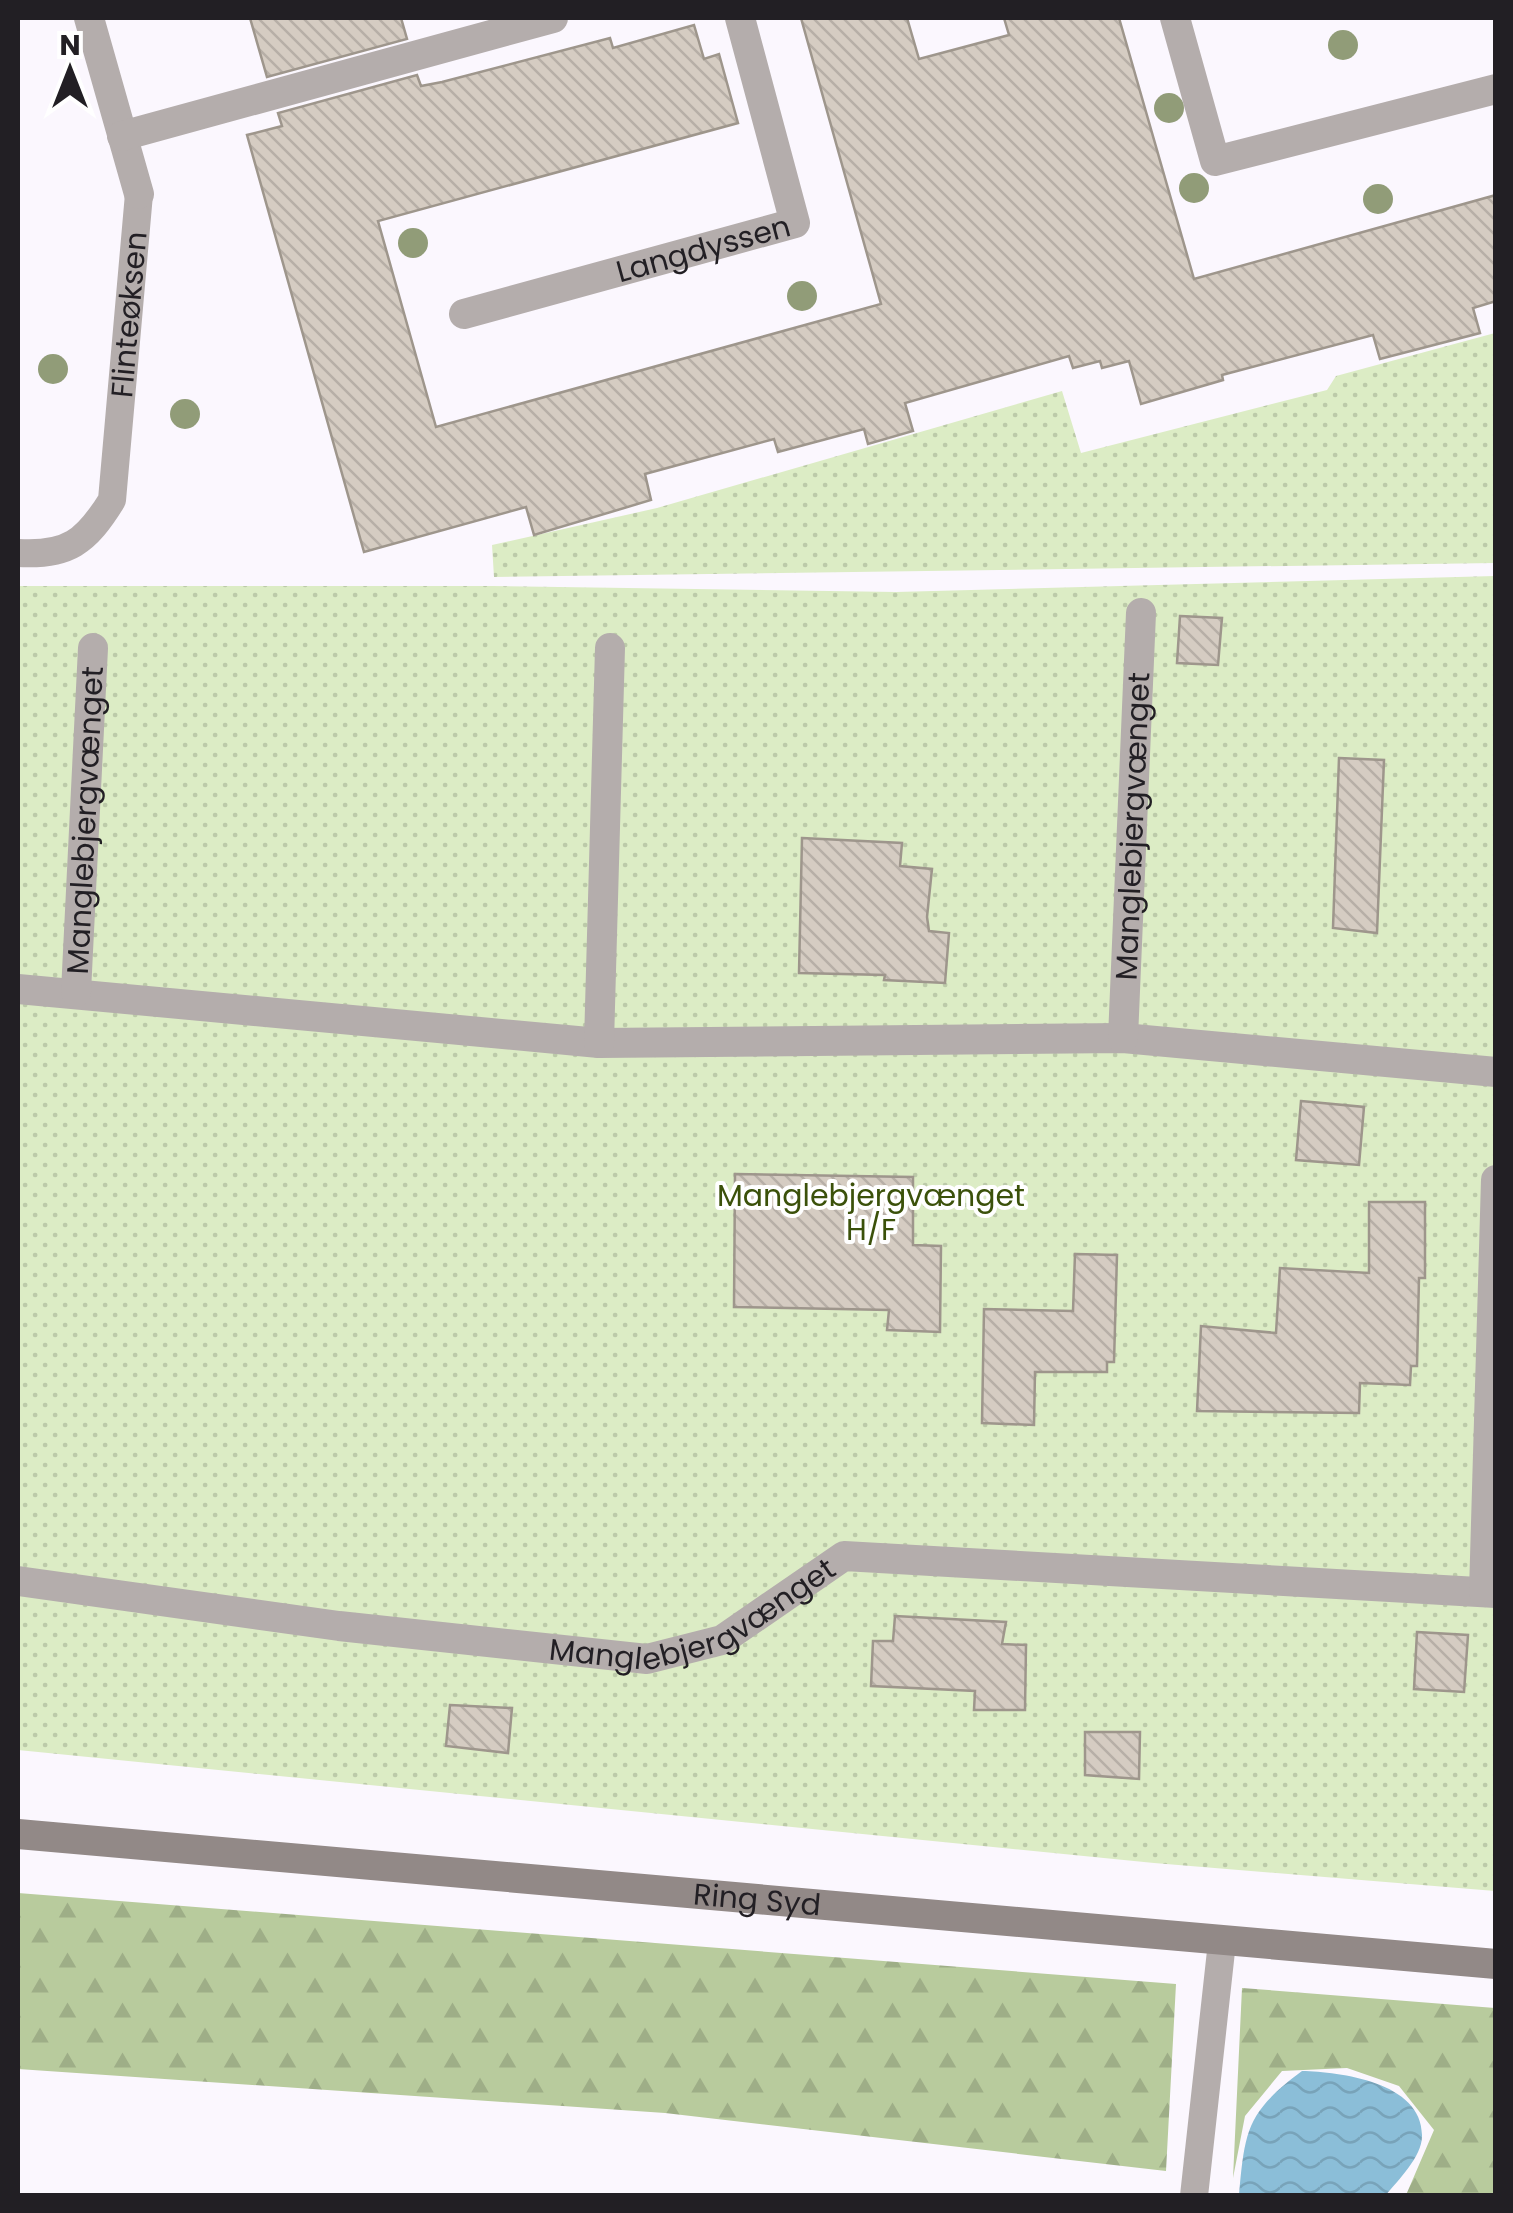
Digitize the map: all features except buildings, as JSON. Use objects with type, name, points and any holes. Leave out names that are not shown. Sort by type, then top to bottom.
[{"type":"main road","name":"Ring Syd","points":[[18,1834],[1496,1964]]},
{"type":"street","name":"Flinteøksen","points":[[89,18],[139,194]]},
{"type":"street","points":[[122,136],[553,18]]},
{"type":"street","name":"Langdyssen","points":[[464,314],[796,223],[740,18]]},
{"type":"street","points":[[1175,18],[1215,160],[1496,89]]},
{"type":"street","name":"Manglebjergvænget","points":[[1124,1038],[1141,613]]},
{"type":"street","name":"Manglebjergvænget","points":[[76,992],[93,648]]},
{"type":"street","points":[[599,1043],[610,648]]},
{"type":"street","name":"Manglebjergvænget","points":[[18,990],[76,992],[599,1043],[1124,1038],[1496,1072]]},
{"type":"street","name":"Manglebjergvænget","points":[[18,1581],[339,1626],[647,1660],[722,1640],[844,1556],[1490,1592],[1496,1180]]},
{"type":"lane","name":"Flinteøksen","points":[[18,553],[52,555],[93,530],[112,500],[139,194]]},
{"type":"lane","points":[[1194,2196],[1222,1942]]},
{"type":"green space","points":[[1495,333],[1495,563],[494,577],[492,545],[657,508],[1062,391],[1081,453],[1327,390],[1336,376]]},
{"type":"green space","name":"Manglebjergvænget H/F","points":[[1495,576],[1495,1891],[1154,1863],[18,1750],[18,586],[492,586],[896,592]]},
{"type":"green space","points":[[18,1893],[1176,1984],[1166,2171],[665,2113],[18,2069]]},
{"type":"green space","points":[[1242,1988],[1495,2008],[1495,2195],[1406,2195],[1434,2130],[1399,2086],[1347,2068],[1282,2071],[1245,2116],[1233,2178]]},
{"type":"water","points":[[1302,2071],[1357,2078],[1394,2092],[1409,2103],[1419,2118],[1421,2144],[1386,2195],[1239,2195],[1252,2124],[1270,2098]]}]
